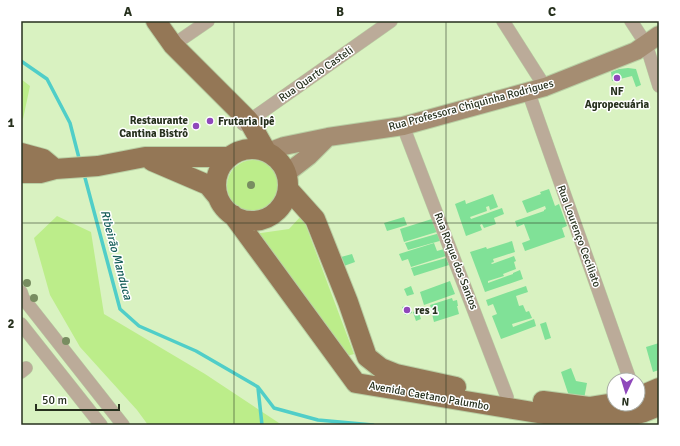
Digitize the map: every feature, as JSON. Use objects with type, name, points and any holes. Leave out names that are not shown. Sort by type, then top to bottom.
[{"type":"main road","points":[[156,21],[174,45],[243,120],[267,151]]},
{"type":"main road","name":"Rua Professora Chiquinha Rodrigues","points":[[267,151],[328,137],[404,126],[536,89],[636,50],[653,40]]},
{"type":"main road","points":[[231,155],[240,135],[243,120]]},
{"type":"main road","points":[[288,182],[309,156],[328,137]]},
{"type":"main road","points":[[145,157],[208,185],[217,196],[222,206],[233,215],[242,220],[254,221],[267,218],[277,212],[285,202],[288,182],[283,165],[277,157],[267,151],[255,148],[244,149],[231,155],[221,165],[217,175],[217,196]]},
{"type":"main road","points":[[21,152],[43,159],[45,171]]},
{"type":"main road","points":[[21,188],[27,181],[45,171],[98,166],[145,157],[231,155]]},
{"type":"main road","name":"Avenida Caetano Palumbo","points":[[288,182],[315,219],[348,302],[367,357],[381,368],[396,374],[507,397],[589,407],[606,404]]},
{"type":"main road","name":"Avenida Caetano Palumbo","points":[[233,215],[356,383],[581,420],[614,420],[644,412],[659,406]]},
{"type":"main road","points":[[646,394],[659,388]]},
{"type":"street","points":[[174,45],[208,21]]},
{"type":"street","name":"Rua Quarto Casteli","points":[[243,120],[391,21]]},
{"type":"street","name":"Rua Lourenço Ceciliato","points":[[503,21],[536,89],[627,372]]},
{"type":"street","points":[[631,21],[653,40],[659,86]]},
{"type":"street","name":"Rua Roque dos Santos","points":[[404,126],[507,397]]},
{"type":"street","points":[[21,292],[23,298],[123,425]]},
{"type":"street","points":[[21,324],[101,425]]},
{"type":"green space","points":[[21,79],[30,86],[23,119],[21,117]]},
{"type":"green space","points":[[248,160],[258,160],[268,164],[275,171],[279,181],[279,191],[275,201],[268,208],[258,212],[248,212],[238,208],[231,201],[227,191],[227,181],[231,171],[238,164]]},
{"type":"green space","points":[[302,215],[354,354],[347,356],[256,233],[289,229]]},
{"type":"green space","points":[[57,216],[91,232],[104,314],[205,374],[282,425],[148,425],[137,410],[80,347],[50,295],[34,238]]},
{"type":"building","name":"NF Agropecuária","points":[[628,68],[636,69],[641,85],[636,87],[632,76],[612,81],[611,72]]},
{"type":"building","points":[[549,189],[555,206],[559,204],[567,226],[562,228],[565,237],[525,251],[522,243],[530,240],[524,224],[517,227],[515,221],[546,209],[545,206],[527,213],[522,201],[541,194],[540,192]]},
{"type":"building","points":[[493,194],[498,207],[490,210],[489,206],[486,207],[487,211],[470,217],[471,219],[502,208],[504,214],[494,218],[496,224],[484,228],[482,224],[480,225],[482,230],[466,236],[455,204],[465,200],[466,204]]},
{"type":"building","points":[[404,217],[407,225],[387,231],[384,223]]},
{"type":"building","points":[[435,218],[440,231],[404,242],[400,229]]},
{"type":"building","points":[[440,233],[443,240],[408,250],[405,243]]},
{"type":"building","points":[[512,241],[515,252],[493,259],[494,262],[491,263],[492,264],[514,256],[516,261],[514,262],[516,269],[503,274],[504,276],[488,281],[488,283],[520,270],[523,279],[485,292],[470,252],[486,247],[487,249]]},
{"type":"building","points":[[434,243],[437,251],[444,249],[446,256],[411,267],[408,259],[402,261],[399,254]]},
{"type":"building","points":[[352,254],[355,262],[344,266],[341,257]]},
{"type":"building","points":[[446,258],[449,265],[414,276],[411,268]]},
{"type":"building","points":[[450,281],[455,294],[424,305],[420,292]]},
{"type":"building","points":[[411,286],[414,294],[407,296],[404,289]]},
{"type":"building","points":[[526,286],[528,292],[516,296],[519,306],[523,305],[526,312],[529,311],[532,318],[512,324],[513,327],[534,319],[536,326],[501,339],[492,316],[497,314],[493,304],[488,306],[486,300]]},
{"type":"building","points":[[452,298],[453,301],[457,300],[459,314],[434,322],[430,305]]},
{"type":"building","name":"res 1","points":[[409,305],[412,313],[405,315],[402,307]]},
{"type":"building","name":"res 1","points":[[418,310],[421,319],[416,321],[413,312]]},
{"type":"building","points":[[546,322],[551,338],[545,340],[540,324]]},
{"type":"building","points":[[659,343],[659,370],[653,372],[646,347]]},
{"type":"building","points":[[571,368],[576,381],[587,383],[584,399],[569,396],[561,372]]},
{"type":"waterway","name":"Ribeirão Manduca","points":[[21,61],[47,79],[70,123],[80,162]]},
{"type":"waterway","name":"Ribeirão Manduca","points":[[84,174],[120,309],[139,326],[196,351],[258,387],[274,408],[318,420],[373,425]]},
{"type":"waterway","points":[[258,388],[262,425]]},
{"type":"place","name":"NF Agropecuária","points":[[617,78]]},
{"type":"place","name":"Frutaria Ipê","points":[[210,121]]},
{"type":"place","name":"Restaurante Cantina Bistrô","points":[[196,126]]},
{"type":"place","name":"res 1","points":[[407,310]]}]
